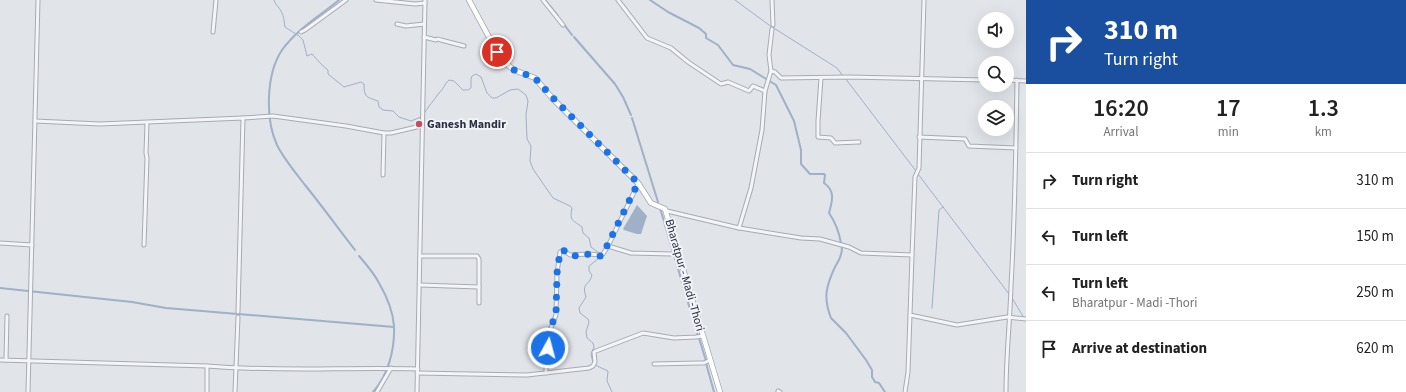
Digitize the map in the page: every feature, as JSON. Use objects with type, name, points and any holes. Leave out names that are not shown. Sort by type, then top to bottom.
[{"type":"main road","name":"Bharatpur - Madi -Thori","points":[[470,0],[497,52],[508,66],[514,70],[535,78],[638,183],[651,203],[663,207],[667,211],[720,392]]},
{"type":"street","points":[[28,392],[32,287],[38,0]]},
{"type":"street","points":[[213,32],[216,0]]},
{"type":"street","points":[[301,32],[346,0]]},
{"type":"street","points":[[376,0],[415,4],[425,1],[421,126],[420,286],[417,392]]},
{"type":"street","points":[[543,0],[563,25]]},
{"type":"street","points":[[618,0],[647,38],[671,48],[688,62],[721,84],[728,82],[749,91],[753,86],[765,91]]},
{"type":"street","points":[[739,228],[752,188],[762,130],[765,91],[771,71],[769,55],[773,27],[772,0]]},
{"type":"street","points":[[905,392],[908,372],[912,256],[922,79],[924,0]]},
{"type":"street","points":[[397,24],[406,26],[424,24]]},
{"type":"street","points":[[424,37],[464,46]]},
{"type":"street","points":[[771,71],[775,72],[781,78],[849,77],[978,80]]},
{"type":"street","points":[[821,78],[818,138],[831,138],[835,143],[859,142]]},
{"type":"street","points":[[1006,392],[1014,218],[1017,80],[1026,81]]},
{"type":"street","points":[[35,121],[100,124],[147,123],[270,116],[346,126],[384,133],[391,133],[421,126]]},
{"type":"street","points":[[235,392],[243,118]]},
{"type":"street","points":[[144,245],[147,123]]},
{"type":"street","points":[[383,175],[384,133]]},
{"type":"street","points":[[919,137],[965,139],[967,141],[967,146],[971,147],[1016,148]]},
{"type":"street","points":[[546,373],[549,333],[556,315],[557,273],[560,252],[563,250],[573,256],[603,254],[638,183]]},
{"type":"street","points":[[667,211],[739,228],[801,238],[820,239],[842,245],[861,253],[912,256]]},
{"type":"street","points":[[0,243],[32,245]]},
{"type":"street","points":[[608,246],[631,253],[672,254]]},
{"type":"street","points":[[420,256],[477,256],[479,259],[479,303]]},
{"type":"street","points":[[420,286],[479,287]]},
{"type":"street","points":[[910,315],[957,325],[1009,317],[1026,319]]},
{"type":"street","points":[[6,360],[7,316]]},
{"type":"street","points":[[0,360],[27,362],[29,360],[207,366],[235,369],[389,368],[418,371],[527,376],[589,368],[593,366],[595,362],[594,352],[643,332],[674,338],[696,338],[703,336]]},
{"type":"street","points":[[654,364],[698,364],[710,360]]},
{"type":"street","points":[[206,392],[207,366]]},
{"type":"street","points":[[377,392],[389,368]]},
{"type":"water","points":[[637,205],[647,216],[641,234],[623,229]]},
{"type":"waterway","points":[[274,0],[283,14],[285,27],[303,40],[307,56],[312,54],[328,70],[328,74],[344,87],[361,82],[364,84],[364,92],[366,96],[378,101],[379,107],[383,110],[393,111],[399,117],[411,121],[421,117]]},
{"type":"waterway","points":[[339,0],[302,29],[282,50],[273,71],[270,84],[269,110],[273,134],[283,155],[355,250]]},
{"type":"waterway","points":[[545,0],[558,16]]},
{"type":"waterway","points":[[650,0],[668,12],[699,28],[706,34],[706,38],[718,45],[733,65],[750,69],[776,85],[794,121],[801,150],[801,164],[810,174],[825,175],[824,183],[828,186],[832,193],[829,213],[834,220],[841,243]]},
{"type":"waterway","points":[[735,0],[769,25],[837,68],[843,76]]},
{"type":"waterway","points":[[563,23],[572,35]]},
{"type":"waterway","points":[[574,37],[615,84],[631,115]]},
{"type":"waterway","points":[[423,115],[449,80],[454,81],[463,90],[468,90],[471,88],[472,76],[476,74],[481,77],[487,93],[492,98],[496,98],[510,90],[518,89],[526,95],[528,101],[526,115],[527,139],[531,146],[530,161],[533,169],[553,198],[572,208],[572,220],[582,227],[583,233],[589,238],[591,247],[599,253]]},
{"type":"waterway","points":[[845,78],[916,171]]},
{"type":"waterway","points":[[632,118],[658,202]]},
{"type":"waterway","points":[[918,174],[1009,294]]},
{"type":"waterway","points":[[932,308],[939,210],[943,207]]},
{"type":"waterway","points":[[660,208],[698,336]]},
{"type":"waterway","points":[[842,247],[840,257],[828,286],[826,298],[831,318],[846,333],[866,360],[872,370],[872,377],[875,382],[879,383],[885,392]]},
{"type":"waterway","points":[[359,256],[372,272],[382,288],[391,309],[394,326],[390,362],[383,378],[373,392]]},
{"type":"waterway","points":[[593,363],[591,354],[594,347],[593,343],[587,338],[586,332],[589,322],[588,319],[580,313],[579,308],[586,297],[584,289],[592,275],[589,271],[589,266],[598,259],[599,256]]},
{"type":"waterway","points":[[0,288],[132,302],[166,308],[394,327]]},
{"type":"waterway","points":[[1012,298],[1024,318]]},
{"type":"waterway","points":[[699,338],[706,361]]},
{"type":"waterway","points":[[706,363],[714,392]]},
{"type":"waterway","points":[[595,365],[608,371],[607,381],[612,392]]},
{"type":"place","name":"Ganesh Mandir","points":[[419,124]]},
{"type":"route","points":[[497,52],[508,66],[514,70],[535,78],[638,183],[603,254],[600,256],[583,254],[573,256],[563,250],[560,252],[557,273],[556,315],[550,328],[548,348]]}]
